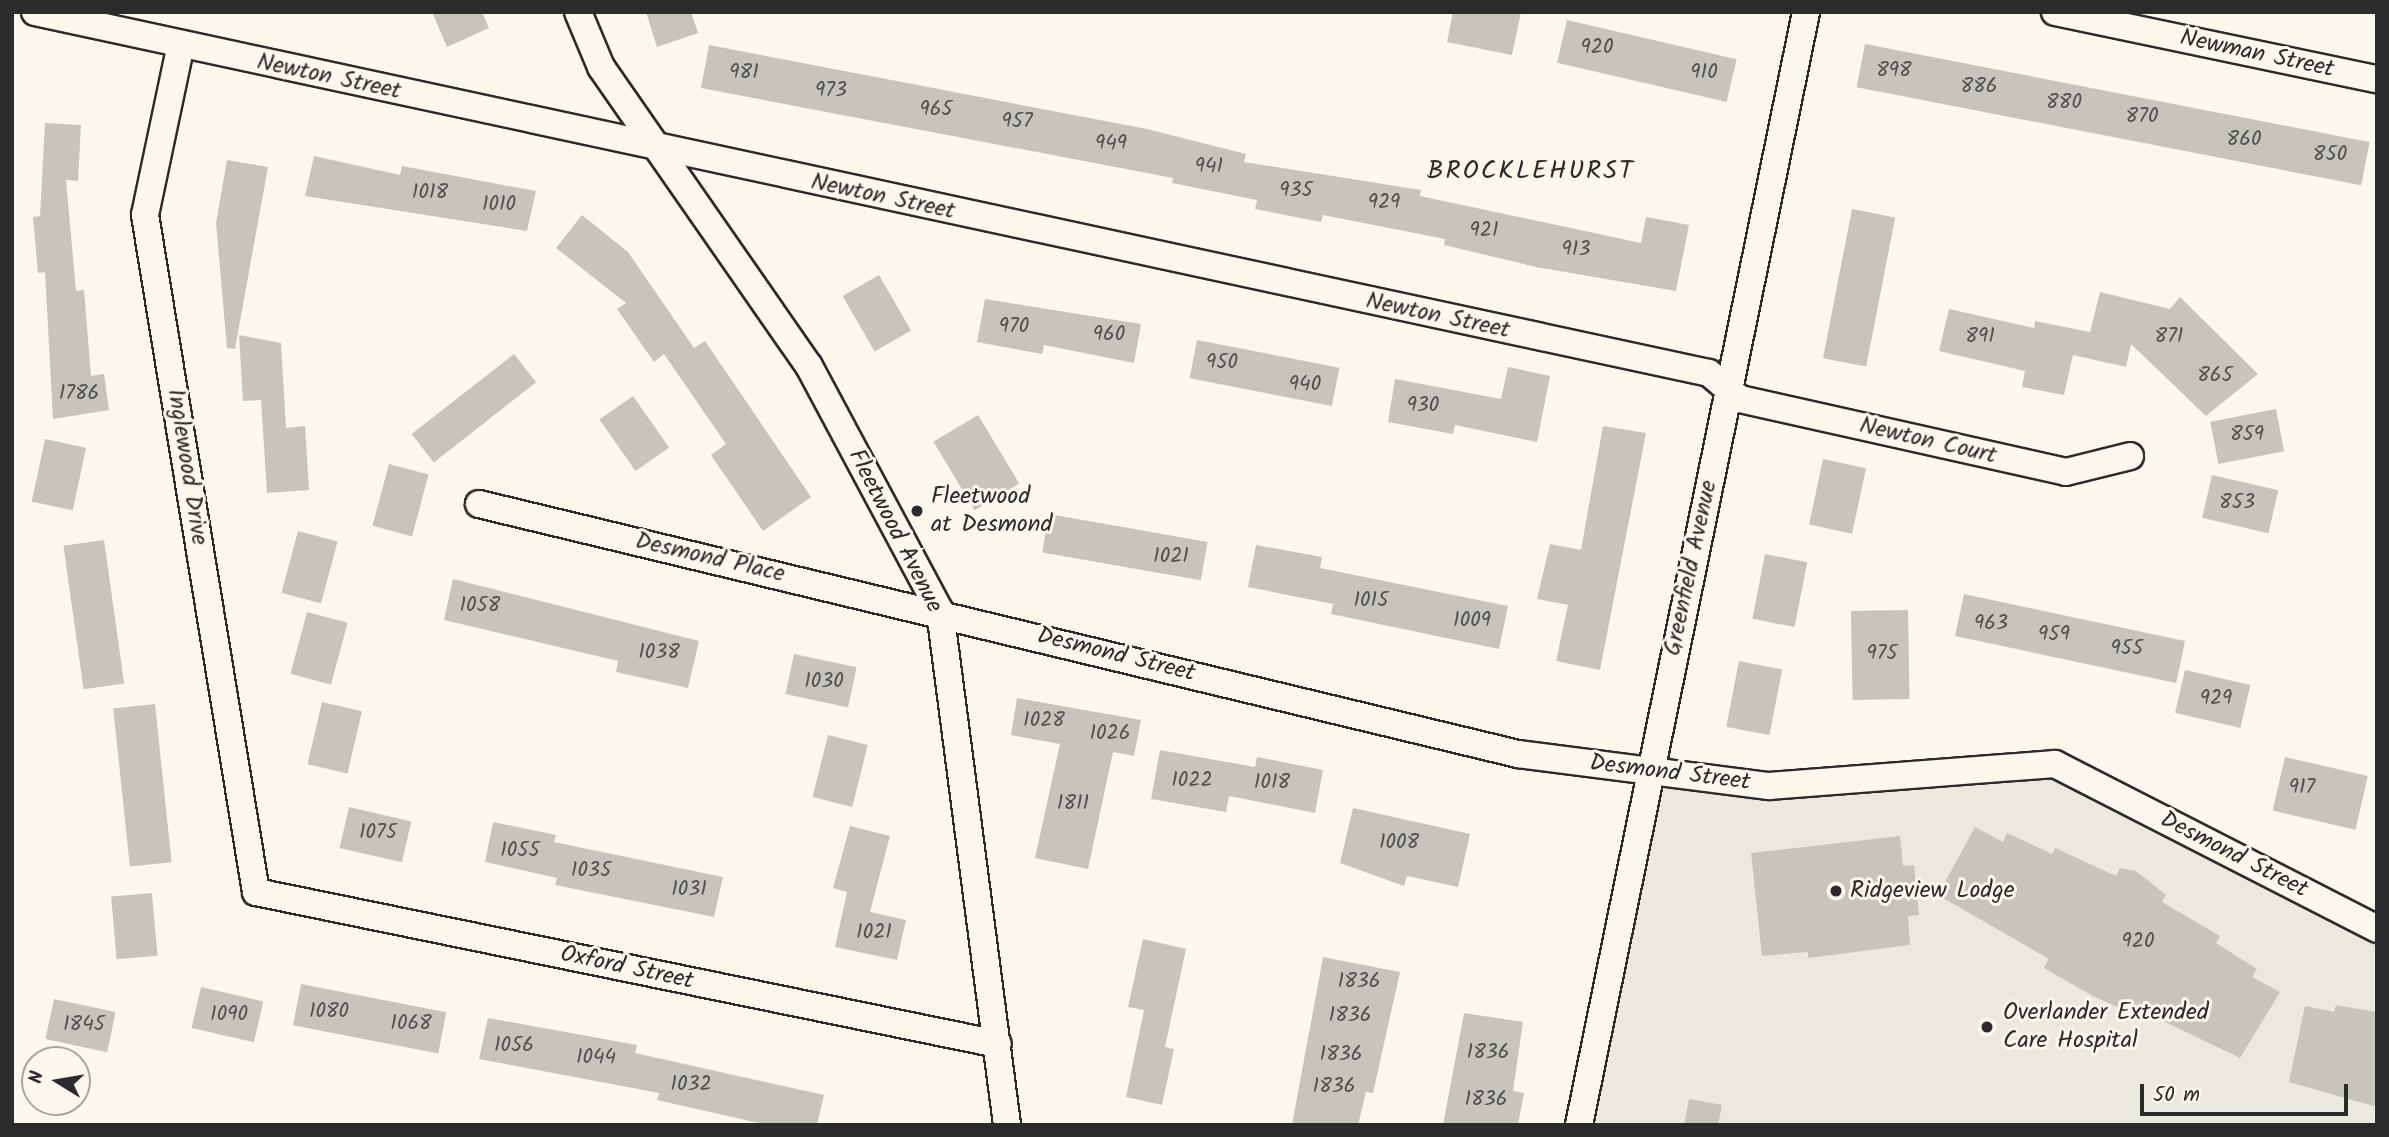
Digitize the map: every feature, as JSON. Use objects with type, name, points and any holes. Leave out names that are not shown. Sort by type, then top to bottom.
[{"type":"street","name":"Newton Street","points":[[35,12],[660,149],[1709,373],[1728,389]]},
{"type":"street","name":"Fleetwood Avenue","points":[[578,12],[601,67],[809,366],[940,611],[1007,1125]]},
{"type":"street","name":"Greenfield Avenue","points":[[1579,1125],[1806,12]]},
{"type":"street","name":"Newman Street","points":[[2055,12],[2377,79]]},
{"type":"street","name":"Inglewood Drive","points":[[181,44],[145,215],[256,892]]},
{"type":"street","name":"Newton Court","points":[[1728,389],[1740,399],[2066,472],[2130,456]]},
{"type":"street","name":"Desmond Place","points":[[479,504],[940,611]]},
{"type":"street","name":"Desmond Street","points":[[940,611],[1518,754],[1769,786],[2055,764],[2377,929]]},
{"type":"street","name":"Oxford Street","points":[[256,892],[998,1044]]},
{"type":"shaded area","name":"Overlander Extended Care Hospital","points":[[2055,764],[2377,929],[2377,1125],[1577,1125],[1650,770],[1769,786]]},
{"type":"building","points":[[432,12],[482,12],[489,28],[447,47]]},
{"type":"building","points":[[646,12],[691,12],[698,33],[657,47]]},
{"type":"building","points":[[1453,12],[1521,12],[1512,55],[1447,42]]},
{"type":"building","points":[[1567,20],[1737,59],[1727,102],[1557,63]]},
{"type":"building","points":[[1865,44],[2370,142],[2361,185],[1857,87]]},
{"type":"building","points":[[709,45],[1147,129],[1246,154],[1244,162],[1421,190],[1420,196],[1641,243],[1646,217],[1689,225],[1676,291],[1536,267],[1444,245],[1445,239],[1323,215],[1321,222],[1255,209],[1257,200],[1172,183],[1173,178],[701,88]]},
{"type":"building","points":[[45,123],[81,125],[78,181],[66,180],[76,291],[84,290],[91,376],[104,374],[109,410],[53,419],[45,272],[38,273],[33,217],[40,216]]},
{"type":"building","points":[[314,156],[400,175],[402,166],[536,191],[527,231],[305,196]]},
{"type":"building","points":[[227,160],[268,167],[235,349],[227,348],[216,223]]},
{"type":"building","points":[[1852,209],[1895,217],[1866,367],[1823,358]]},
{"type":"building","points":[[582,215],[628,252],[694,348],[705,341],[811,497],[763,531],[711,455],[726,444],[664,354],[654,362],[617,309],[626,303],[556,248]]},
{"type":"building","points":[[879,275],[911,330],[875,351],[843,296]]},
{"type":"building","points":[[2100,292],[2170,309],[2180,297],[2258,374],[2206,416],[2131,344],[2126,367],[2073,355],[2064,395],[2022,387],[2025,371],[1939,351],[1949,309],[2034,328],[2035,321],[2090,332]]},
{"type":"building","points":[[985,299],[1141,324],[1134,363],[1044,345],[1042,354],[977,342]]},
{"type":"building","points":[[239,335],[281,343],[286,428],[305,426],[309,490],[267,493],[261,400],[243,401]]},
{"type":"building","points":[[1197,340],[1339,368],[1332,406],[1190,378]]},
{"type":"building","points":[[514,354],[536,382],[434,462],[412,434]]},
{"type":"building","points":[[1508,367],[1550,376],[1537,442],[1455,425],[1453,434],[1388,422],[1395,379],[1501,399]]},
{"type":"building","points":[[633,396],[669,448],[636,471],[599,420]]},
{"type":"building","points":[[2276,409],[2284,451],[2218,464],[2210,422]]},
{"type":"building","points":[[978,415],[1019,484],[975,510],[933,442]]},
{"type":"building","points":[[1603,426],[1646,433],[1600,670],[1556,661],[1568,605],[1537,599],[1550,544],[1581,550]]},
{"type":"building","points":[[45,439],[86,448],[73,510],[32,502]]},
{"type":"building","points":[[1823,459],[1866,468],[1852,534],[1809,525]]},
{"type":"building","points":[[389,464],[429,475],[412,536],[372,526]]},
{"type":"building","points":[[2212,475],[2278,490],[2268,533],[2202,518]]},
{"type":"building","points":[[1049,514],[1208,542],[1201,580],[1042,552]]},
{"type":"building","points":[[298,531],[338,542],[321,603],[281,593]]},
{"type":"building","points":[[104,540],[124,684],[84,689],[63,546]]},
{"type":"building","points":[[1256,545],[1322,557],[1320,568],[1508,606],[1499,649],[1331,614],[1333,604],[1248,587]]},
{"type":"building","points":[[1765,554],[1807,562],[1795,627],[1752,619]]},
{"type":"building","points":[[453,579],[699,641],[688,688],[616,672],[618,661],[444,620]]},
{"type":"building","points":[[1964,594],[2185,641],[2176,683],[1955,636]]},
{"type":"building","points":[[1908,610],[1910,699],[1853,700],[1851,611]]},
{"type":"building","points":[[307,612],[348,623],[331,685],[290,674]]},
{"type":"building","points":[[794,654],[857,667],[848,707],[785,694]]},
{"type":"building","points":[[1739,661],[1782,669],[1769,735],[1726,727]]},
{"type":"building","points":[[2185,670],[2250,685],[2240,728],[2175,713]]},
{"type":"building","points":[[1017,698],[1141,720],[1134,756],[1113,752],[1088,869],[1035,858],[1060,744],[1011,735]]},
{"type":"building","points":[[322,702],[362,711],[348,774],[308,764]]},
{"type":"building","points":[[155,704],[172,862],[130,867],[113,708]]},
{"type":"building","points":[[828,735],[868,745],[852,807],[813,797]]},
{"type":"building","points":[[1160,750],[1255,767],[1257,757],[1323,770],[1315,813],[1229,796],[1226,812],[1151,799]]},
{"type":"building","points":[[2285,757],[2368,776],[2355,830],[2273,811]]},
{"type":"building","points":[[349,807],[411,821],[402,862],[340,848]]},
{"type":"building","points":[[1353,808],[1470,834],[1458,887],[1407,876],[1404,886],[1340,863]]},
{"type":"building","points":[[493,822],[556,835],[554,842],[723,877],[714,917],[555,885],[557,878],[485,862]]},
{"type":"building","points":[[850,826],[890,836],[870,912],[906,920],[897,960],[835,947],[847,892],[833,888]]},
{"type":"building","points":[[1975,827],[2003,842],[2007,833],[2052,854],[2055,848],[2116,876],[2120,868],[2136,871],[2166,895],[2162,902],[2220,936],[2216,943],[2257,969],[2252,977],[2280,992],[2240,1058],[2128,1004],[2124,1010],[2093,996],[2044,968],[2049,959],[1938,895]]},
{"type":"building","name":"Ridgeview Lodge","points":[[1900,836],[1903,866],[1914,865],[1919,915],[1908,916],[1910,945],[1808,958],[1808,952],[1762,956],[1751,853]]},
{"type":"building","points":[[152,893],[157,956],[117,959],[111,897]]},
{"type":"building","points":[[1143,939],[1186,949],[1165,1047],[1174,1049],[1162,1105],[1126,1097],[1144,1010],[1128,1007]]},
{"type":"building","points":[[1323,957],[1400,972],[1373,1093],[1366,1092],[1358,1125],[1292,1125]]},
{"type":"building","points":[[301,984],[446,1012],[438,1053],[293,1025]]},
{"type":"building","points":[[201,987],[263,1001],[254,1042],[192,1028]]},
{"type":"building","points":[[54,999],[116,1012],[107,1052],[91,1049],[91,1046],[45,1039]]},
{"type":"building","points":[[2336,1005],[2377,1012],[2377,1107],[2289,1082],[2305,1006],[2334,1012]]},
{"type":"building","points":[[1464,1013],[1523,1022],[1513,1091],[1524,1093],[1518,1125],[1443,1125]]},
{"type":"building","points":[[488,1018],[637,1045],[635,1053],[824,1095],[817,1125],[767,1125],[657,1100],[659,1093],[479,1059]]},
{"type":"building","points":[[1689,1099],[1722,1105],[1718,1125],[1684,1125]]},
{"type":"place","name":"Fleetwood at Desmond","points":[[917,511]]},
{"type":"place","name":"Ridgeview Lodge","points":[[1836,891]]},
{"type":"place","name":"Overlander Extended Care Hospital","points":[[1987,1027]]},
{"type":"district","name":"BROCKLEHURST","points":[[1531,172]]}]
